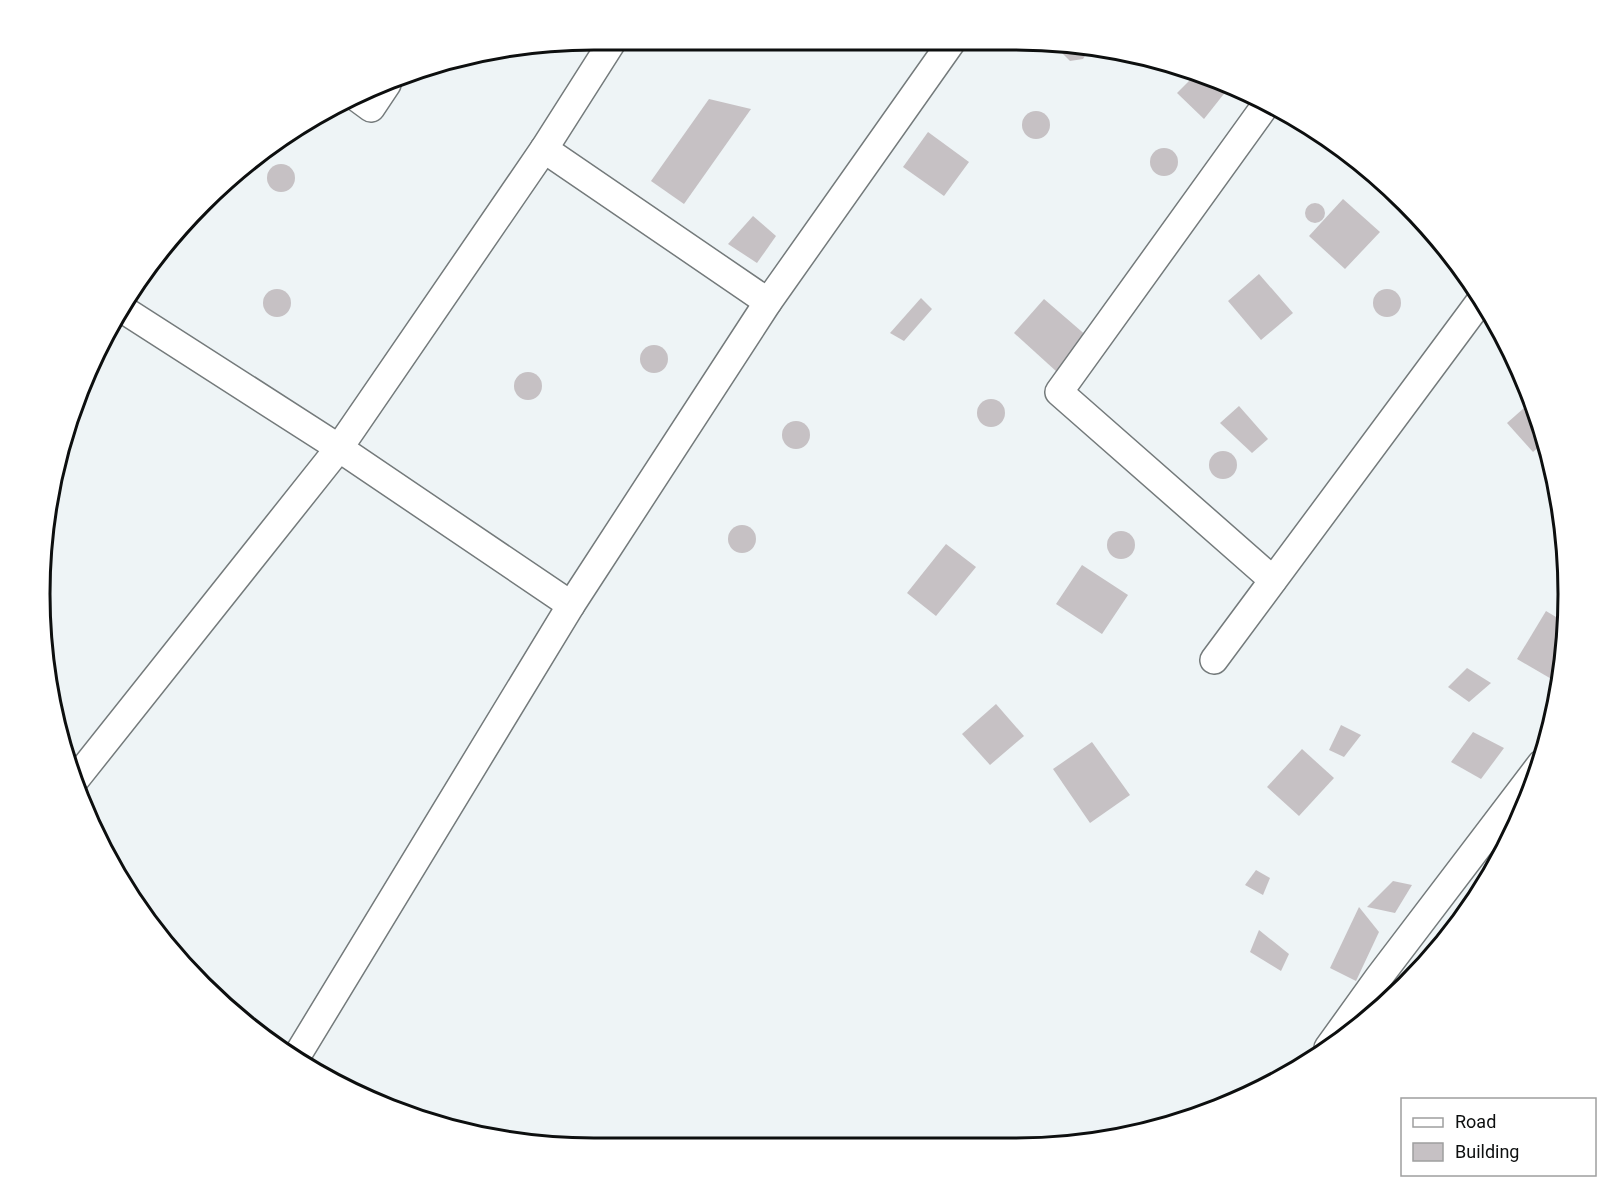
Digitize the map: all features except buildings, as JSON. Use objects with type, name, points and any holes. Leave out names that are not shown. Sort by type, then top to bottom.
[{"type":"street","points":[[80,774],[339,448],[544,149],[607,50]]},
{"type":"street","points":[[299,1052],[571,605],[768,302],[946,50]]},
{"type":"street","points":[[362,102],[371,108],[381,93]]},
{"type":"street","points":[[1262,109],[1059,392],[1273,580]]},
{"type":"street","points":[[544,149],[768,302]]},
{"type":"street","points":[[1214,660],[1476,306]]},
{"type":"street","points":[[128,312],[339,448],[571,605]]},
{"type":"street","points":[[1342,1028],[1522,789]]}]
